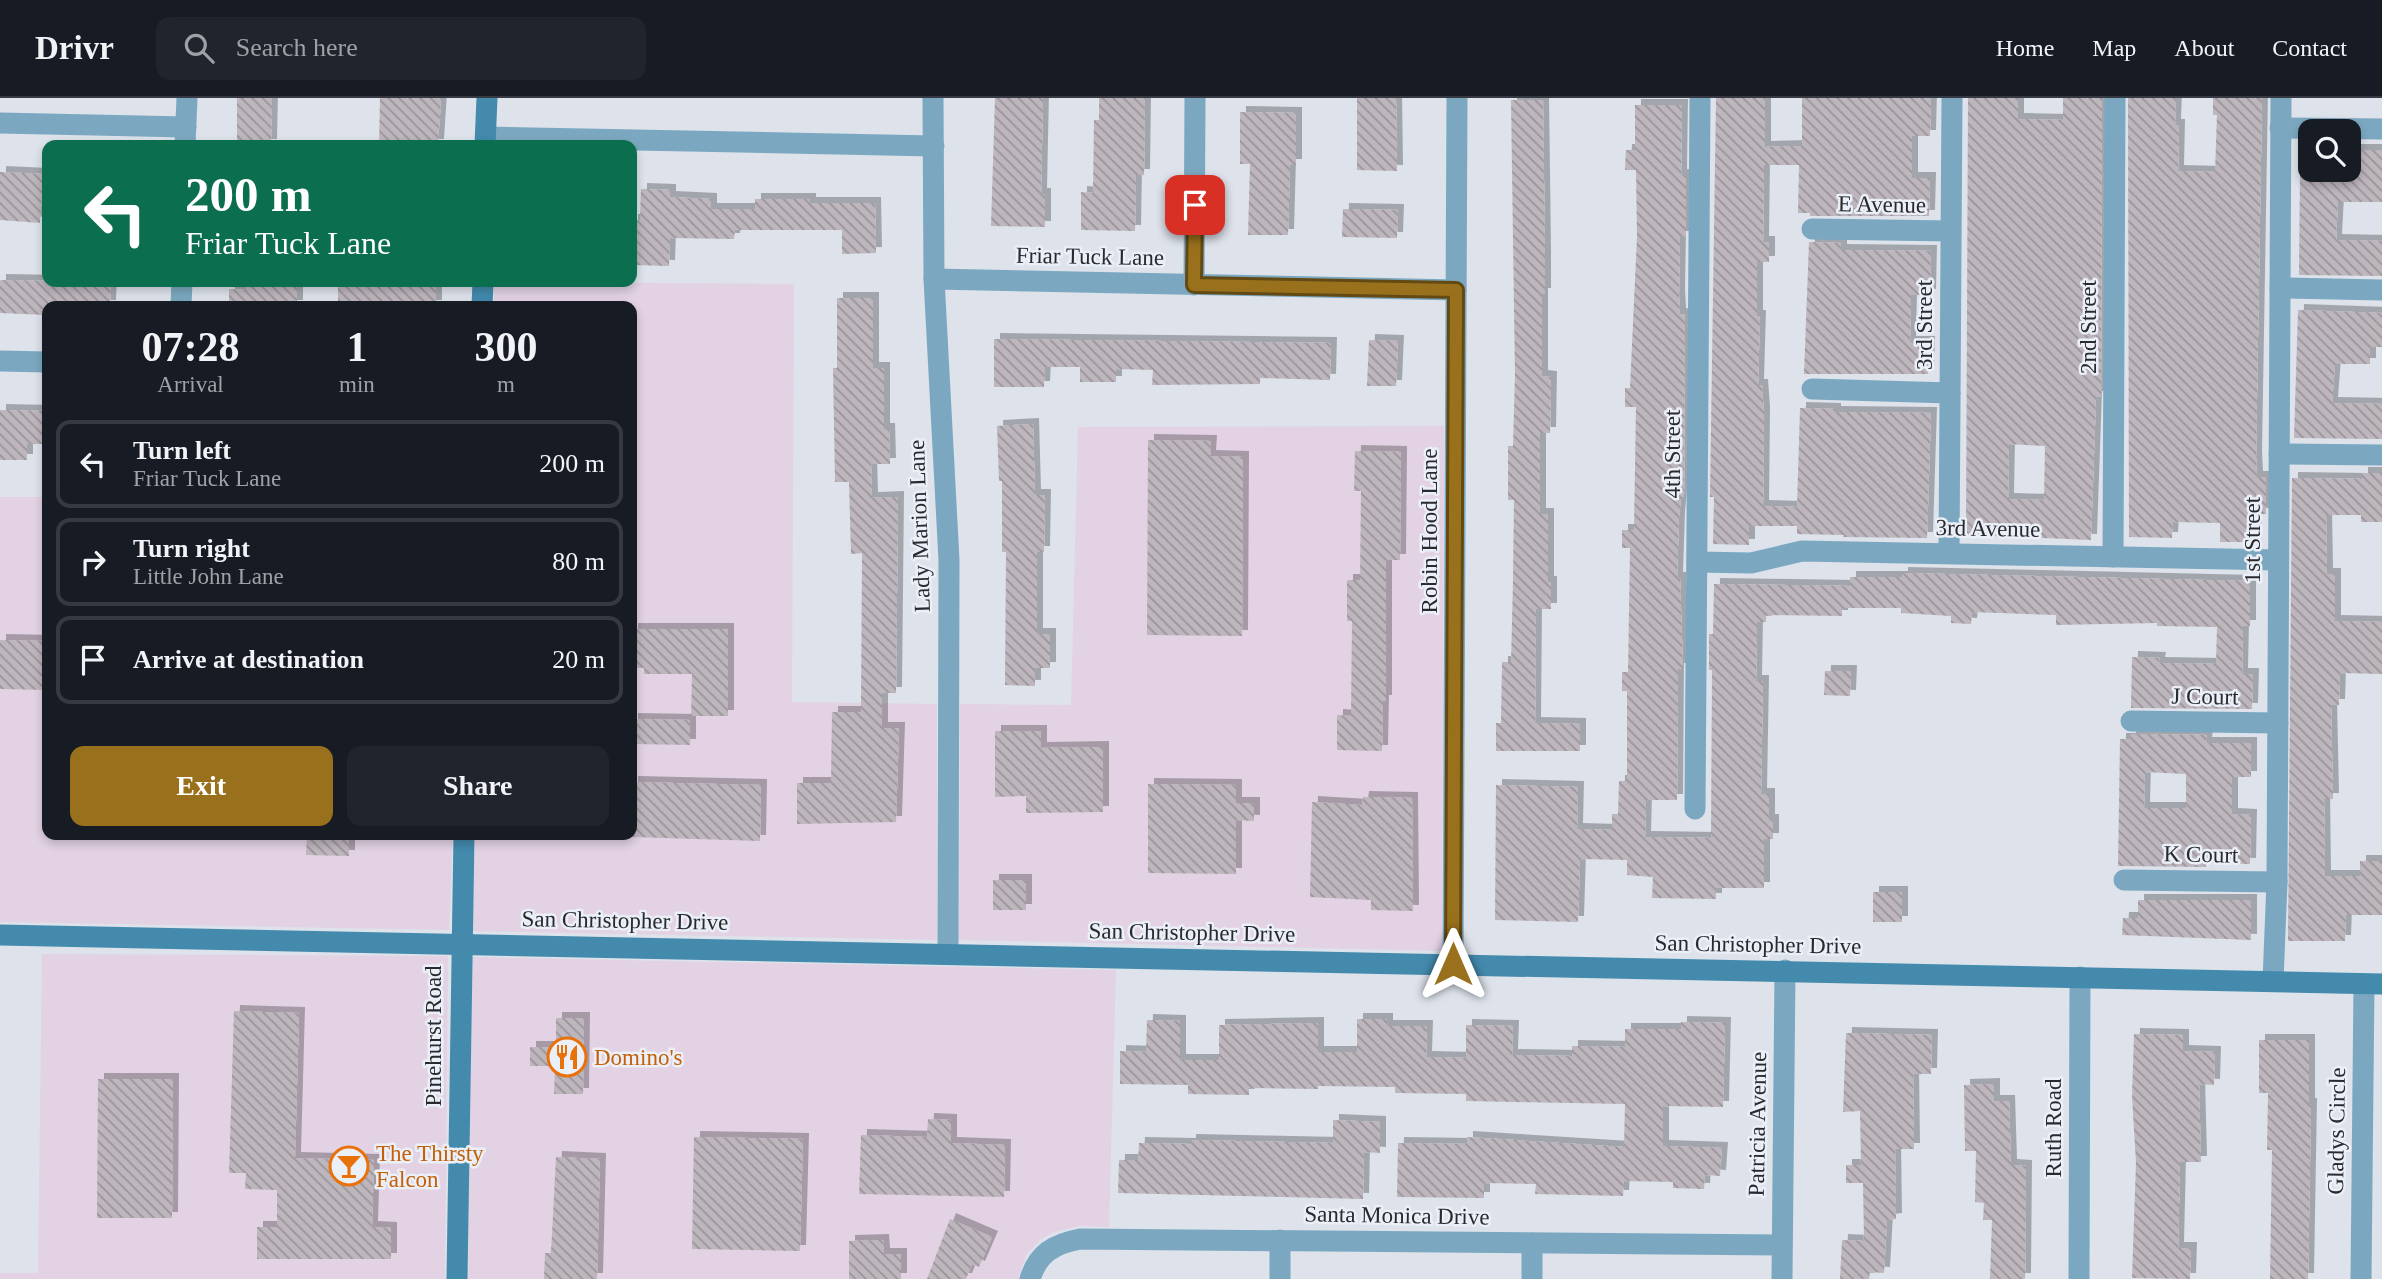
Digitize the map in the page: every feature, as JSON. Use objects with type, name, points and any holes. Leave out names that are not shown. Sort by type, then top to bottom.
[{"type":"street","points":[[0,123],[186,136],[187,98]]},
{"type":"street","points":[[486,140],[487,98]]},
{"type":"street","name":"Lady Marion Lane","points":[[933,98],[934,279],[949,561],[948,953]]},
{"type":"street","points":[[1194,285],[1195,98]]},
{"type":"street","name":"Robin Hood Lane","points":[[1453,964],[1457,98]]},
{"type":"street","name":"4th Street","points":[[1695,809],[1700,98]]},
{"type":"street","name":"3rd Street","points":[[1949,553],[1952,98]]},
{"type":"street","name":"2nd Street","points":[[2113,557],[2115,98]]},
{"type":"street","name":"1st Street","points":[[2273,981],[2277,882],[2281,98]]},
{"type":"street","points":[[2280,128],[2382,129]]},
{"type":"street","points":[[637,143],[934,146]]},
{"type":"street","name":"E Avenue","points":[[1812,229],[1951,232]]},
{"type":"street","name":"Friar Tuck Lane","points":[[934,279],[1456,290]]},
{"type":"street","points":[[2280,288],[2382,290]]},
{"type":"street","points":[[0,361],[42,362]]},
{"type":"street","points":[[1812,389],[1950,393]]},
{"type":"street","points":[[2279,454],[2382,455]]},
{"type":"street","name":"3rd Avenue","points":[[1698,562],[1751,564],[1802,551],[2278,560]]},
{"type":"street","name":"J Court","points":[[2131,721],[2278,723]]},
{"type":"street","name":"Pinehurst Road","points":[[457,1279],[460,943],[464,840]]},
{"type":"street","name":"K Court","points":[[2124,880],[2277,882]]},
{"type":"street","name":"San Christopher Drive","points":[[0,935],[2373,984]]},
{"type":"street","name":"Patricia Avenue","points":[[1782,1279],[1785,970]]},
{"type":"street","name":"Ruth Road","points":[[2079,1279],[2081,976]]},
{"type":"street","name":"Gladys Circle","points":[[2368,1273],[2373,984]]},
{"type":"street","name":"Santa Monica Drive","points":[[1030,1279],[1034,1264],[1045,1252],[1059,1243],[1080,1239],[1782,1245]]},
{"type":"street","points":[[1280,1240],[1280,1279]]},
{"type":"street","points":[[1532,1243],[1532,1279]]},
{"type":"shaded area","points":[[637,283],[794,284],[792,702],[937,704],[937,940],[472,931],[475,840],[637,840],[637,301],[494,301],[494,287],[637,287]]},
{"type":"shaded area","points":[[1444,426],[1442,951],[959,940],[960,704],[1071,705],[1078,427]]},
{"type":"shaded area","points":[[0,497],[42,497],[42,840],[453,840],[449,930],[0,922]]},
{"type":"shaded area","points":[[42,954],[448,956],[445,1279],[0,1279],[0,1273],[38,1273]]},
{"type":"shaded area","points":[[471,957],[1116,970],[1109,1227],[1080,1226],[1054,1232],[1040,1240],[1026,1255],[1018,1279],[468,1279]]},
{"type":"building","points":[[237,98],[272,98],[271,140],[237,140]]},
{"type":"building","points":[[380,98],[441,98],[438,140],[379,140]]},
{"type":"building","points":[[995,98],[1043,98],[1041,194],[1045,194],[1045,227],[991,226]]},
{"type":"building","points":[[1099,98],[1145,98],[1144,175],[1136,175],[1135,231],[1081,230],[1081,192],[1093,193],[1094,120],[1099,120]]},
{"type":"building","points":[[1357,98],[1396,98],[1397,171],[1357,170]]},
{"type":"building","points":[[1716,98],[1765,98],[1765,147],[1802,146],[1802,98],[1931,98],[1930,136],[1912,136],[1912,178],[1930,178],[1929,216],[1810,216],[1810,213],[1798,213],[1799,165],[1764,165],[1763,242],[1769,242],[1769,262],[1757,262],[1757,316],[1760,316],[1758,385],[1762,385],[1764,413],[1763,506],[1797,507],[1800,408],[1835,409],[1835,412],[1931,413],[1927,538],[1797,534],[1797,526],[1749,526],[1749,545],[1713,544],[1714,497],[1710,497]]},
{"type":"building","points":[[1968,98],[2018,98],[2018,119],[2063,120],[2063,98],[2102,98],[2101,397],[2096,397],[2091,540],[1966,535]],"holes":[[[2009,444],[2045,446],[2044,500],[2008,499]]]},
{"type":"building","points":[[2128,98],[2176,98],[2175,125],[2179,125],[2178,171],[2215,172],[2217,115],[2213,115],[2213,98],[2262,98],[2256,457],[2257,477],[2266,477],[2266,514],[2256,514],[2255,542],[2220,542],[2220,523],[2173,522],[2172,538],[2129,537]]},
{"type":"building","points":[[1511,100],[1543,100],[1545,294],[1542,294],[1542,376],[1551,377],[1550,433],[1540,433],[1540,514],[1548,514],[1548,582],[1551,582],[1551,609],[1536,609],[1535,723],[1580,724],[1580,751],[1496,751],[1496,723],[1501,723],[1502,662],[1511,662],[1513,582],[1514,500],[1508,500],[1508,446],[1513,446],[1515,376]]},
{"type":"building","points":[[1635,105],[1682,105],[1681,175],[1686,175],[1686,237],[1680,237],[1679,294],[1680,314],[1685,315],[1684,497],[1681,497],[1679,517],[1677,578],[1680,578],[1683,669],[1678,669],[1677,800],[1646,800],[1645,837],[1711,838],[1712,670],[1709,670],[1709,634],[1713,634],[1714,584],[1850,586],[1850,577],[1902,577],[1902,573],[2250,581],[2250,626],[2243,626],[2242,674],[2253,674],[2252,709],[2131,708],[2132,657],[2160,658],[2159,663],[2216,664],[2217,627],[2157,626],[2157,623],[2056,625],[2056,615],[1972,612],[1971,624],[1951,623],[1951,616],[1901,613],[1901,608],[1842,608],[1842,616],[1766,615],[1766,622],[1757,622],[1756,681],[1763,681],[1761,794],[1769,794],[1769,820],[1773,820],[1773,839],[1764,839],[1764,888],[1716,888],[1716,899],[1652,898],[1653,877],[1627,875],[1627,860],[1580,859],[1578,922],[1495,920],[1496,785],[1578,787],[1577,829],[1612,830],[1612,814],[1618,814],[1619,781],[1627,781],[1627,691],[1622,691],[1622,672],[1628,672],[1630,548],[1622,548],[1622,530],[1634,530],[1636,407],[1625,407],[1625,388],[1630,388],[1637,237],[1636,170],[1625,170],[1626,150],[1635,150]]},
{"type":"building","points":[[1240,112],[1296,113],[1296,165],[1290,165],[1288,235],[1248,235],[1250,164],[1240,164]]},
{"type":"building","points":[[2361,150],[2382,150],[2382,202],[2338,202],[2336,240],[2382,241],[2382,276],[2299,275],[2300,182],[2361,182]]},
{"type":"building","points":[[0,172],[42,174],[40,223],[0,220]]},
{"type":"building","points":[[641,189],[670,190],[670,197],[711,199],[711,209],[755,209],[755,199],[810,199],[810,203],[875,203],[876,253],[842,254],[842,230],[735,230],[734,239],[670,238],[669,266],[637,265],[637,220],[640,220]]},
{"type":"building","points":[[1343,209],[1398,210],[1397,238],[1342,237]]},
{"type":"building","points":[[1809,242],[1841,243],[1841,250],[1931,251],[1930,295],[1911,295],[1910,342],[1929,342],[1928,374],[1804,374]]},
{"type":"building","points":[[0,280],[42,281],[42,287],[111,287],[110,301],[42,301],[42,315],[0,313]]},
{"type":"building","points":[[246,287],[297,287],[297,301],[229,301],[229,289],[246,290]]},
{"type":"building","points":[[338,287],[436,287],[436,301],[338,301]]},
{"type":"building","points":[[837,298],[873,298],[873,368],[884,368],[884,429],[889,429],[890,464],[871,464],[872,498],[898,497],[896,693],[882,693],[882,728],[899,728],[896,822],[797,824],[797,783],[831,783],[832,712],[861,712],[862,553],[851,554],[849,482],[835,482],[833,368],[837,368]]},
{"type":"building","points":[[2298,310],[2382,313],[2382,347],[2370,347],[2370,364],[2335,364],[2332,403],[2382,404],[2382,439],[2294,438]]},
{"type":"building","points":[[994,339],[1331,343],[1330,380],[1260,378],[1260,384],[1152,385],[1153,370],[1116,369],[1116,382],[1080,382],[1080,367],[1045,367],[1044,387],[994,387]]},
{"type":"building","points":[[1369,340],[1398,341],[1396,386],[1367,386]]},
{"type":"building","points":[[0,410],[42,411],[42,444],[27,444],[27,460],[0,460]]},
{"type":"building","points":[[1033,424],[1035,495],[1045,495],[1044,552],[1037,552],[1037,634],[1050,634],[1050,668],[1035,668],[1035,686],[1005,685],[1006,552],[1002,552],[1002,481],[999,481],[997,426]]},
{"type":"building","points":[[1148,440],[1211,441],[1210,456],[1243,457],[1242,636],[1147,635]]},
{"type":"building","points":[[1355,451],[1401,452],[1400,560],[1386,560],[1386,701],[1383,701],[1382,751],[1337,750],[1337,715],[1351,716],[1352,621],[1347,621],[1347,580],[1360,580],[1361,491],[1354,491]]},
{"type":"building","points":[[2362,473],[2382,473],[2382,522],[2361,522],[2361,515],[2326,515],[2327,574],[2335,574],[2335,621],[2382,622],[2382,674],[2340,673],[2339,705],[2331,705],[2333,799],[2324,799],[2325,876],[2360,876],[2360,861],[2382,861],[2382,915],[2346,915],[2345,941],[2288,941],[2292,478],[2362,479]]},
{"type":"building","points":[[637,629],[728,629],[728,716],[691,716],[692,674],[644,674],[644,668],[637,668]]},
{"type":"building","points":[[0,640],[42,641],[42,690],[0,689]]},
{"type":"building","points":[[1825,671],[1851,671],[1850,696],[1824,695]]},
{"type":"building","points":[[637,719],[690,720],[690,745],[637,744]]},
{"type":"building","points":[[995,731],[1041,731],[1041,748],[1103,747],[1103,812],[1026,813],[1026,796],[995,797]]},
{"type":"building","points":[[2130,734],[2207,735],[2206,743],[2251,743],[2251,777],[2232,777],[2232,814],[2251,815],[2250,864],[2206,863],[2206,867],[2118,866],[2120,739],[2130,739]],"holes":[[[2145,772],[2186,774],[2186,808],[2144,808]]]},
{"type":"building","points":[[637,782],[761,785],[760,841],[637,837]]},
{"type":"building","points":[[1148,784],[1236,785],[1236,803],[1254,803],[1254,821],[1236,820],[1236,874],[1148,873]]},
{"type":"building","points":[[1363,797],[1412,798],[1413,911],[1371,910],[1371,900],[1310,897],[1312,802],[1362,805]]},
{"type":"building","points":[[307,840],[349,840],[349,856],[306,855]]},
{"type":"building","points":[[993,880],[1026,880],[1026,910],[993,910]]},
{"type":"building","points":[[1873,892],[1902,892],[1902,922],[1873,922]]},
{"type":"building","points":[[2138,900],[2251,900],[2251,940],[2122,935],[2123,918],[2138,918]]},
{"type":"building","points":[[234,1011],[299,1013],[295,1158],[374,1160],[372,1227],[391,1228],[391,1259],[257,1259],[257,1227],[277,1227],[277,1190],[245,1189],[246,1173],[229,1173]]},
{"type":"building","points":[[556,1018],[584,1018],[583,1094],[554,1094],[555,1066],[530,1066],[530,1047],[556,1047]]},
{"type":"building","points":[[1357,1019],[1387,1019],[1387,1026],[1427,1026],[1426,1057],[1466,1058],[1466,1025],[1513,1026],[1512,1055],[1572,1056],[1572,1046],[1625,1047],[1625,1029],[1681,1029],[1681,1022],[1725,1023],[1723,1107],[1663,1106],[1663,1146],[1722,1148],[1720,1176],[1705,1175],[1704,1189],[1673,1188],[1673,1182],[1624,1181],[1623,1196],[1535,1194],[1536,1184],[1484,1183],[1484,1198],[1397,1197],[1398,1143],[1467,1144],[1467,1137],[1624,1147],[1625,1104],[1466,1101],[1466,1094],[1395,1093],[1395,1087],[1249,1088],[1249,1095],[1188,1094],[1188,1085],[1120,1084],[1120,1051],[1146,1052],[1147,1020],[1180,1021],[1180,1060],[1219,1060],[1219,1025],[1318,1023],[1318,1052],[1357,1052]]},
{"type":"building","points":[[1846,1033],[1932,1035],[1931,1074],[1913,1074],[1914,1149],[1895,1149],[1896,1219],[1887,1220],[1884,1273],[1870,1272],[1869,1279],[1840,1279],[1842,1240],[1864,1241],[1863,1183],[1846,1183],[1846,1165],[1861,1165],[1860,1111],[1843,1112]]},
{"type":"building","points":[[2134,1034],[2183,1035],[2183,1051],[2215,1052],[2214,1085],[2199,1084],[2201,1162],[2180,1162],[2178,1248],[2191,1248],[2190,1279],[2132,1278],[2136,1163],[2132,1096]]},
{"type":"building","points":[[2259,1040],[2309,1040],[2311,1104],[2308,1279],[2270,1279],[2272,1150],[2267,1150],[2268,1093],[2259,1093]]},
{"type":"building","points":[[98,1079],[173,1079],[172,1218],[97,1218]]},
{"type":"building","points":[[1994,1084],[1994,1101],[2009,1101],[2011,1165],[2026,1166],[2025,1279],[1990,1279],[1992,1220],[1983,1220],[1984,1203],[1975,1202],[1976,1151],[1965,1151],[1964,1085]]},
{"type":"building","points":[[928,1119],[951,1120],[951,1143],[1005,1145],[1004,1197],[859,1194],[861,1135],[927,1137]]},
{"type":"building","points":[[1333,1120],[1380,1122],[1380,1153],[1364,1152],[1363,1199],[1118,1193],[1119,1160],[1138,1160],[1139,1143],[1190,1144],[1190,1140],[1333,1143]]},
{"type":"building","points":[[694,1137],[803,1139],[800,1251],[692,1249]]},
{"type":"building","points":[[556,1157],[600,1159],[597,1279],[544,1279],[545,1253],[551,1253]]},
{"type":"building","points":[[950,1219],[992,1237],[979,1267],[972,1264],[966,1279],[927,1279]]},
{"type":"building","points":[[883,1240],[884,1254],[901,1254],[901,1279],[849,1279],[849,1241]]},
{"type":"place","name":"Domino's","points":[[567,1057]]},
{"type":"place","name":"The Thirsty Falcon","points":[[349,1166]]},
{"type":"route","points":[[1195,205],[1194,285],[1456,290],[1453,964]]}]
